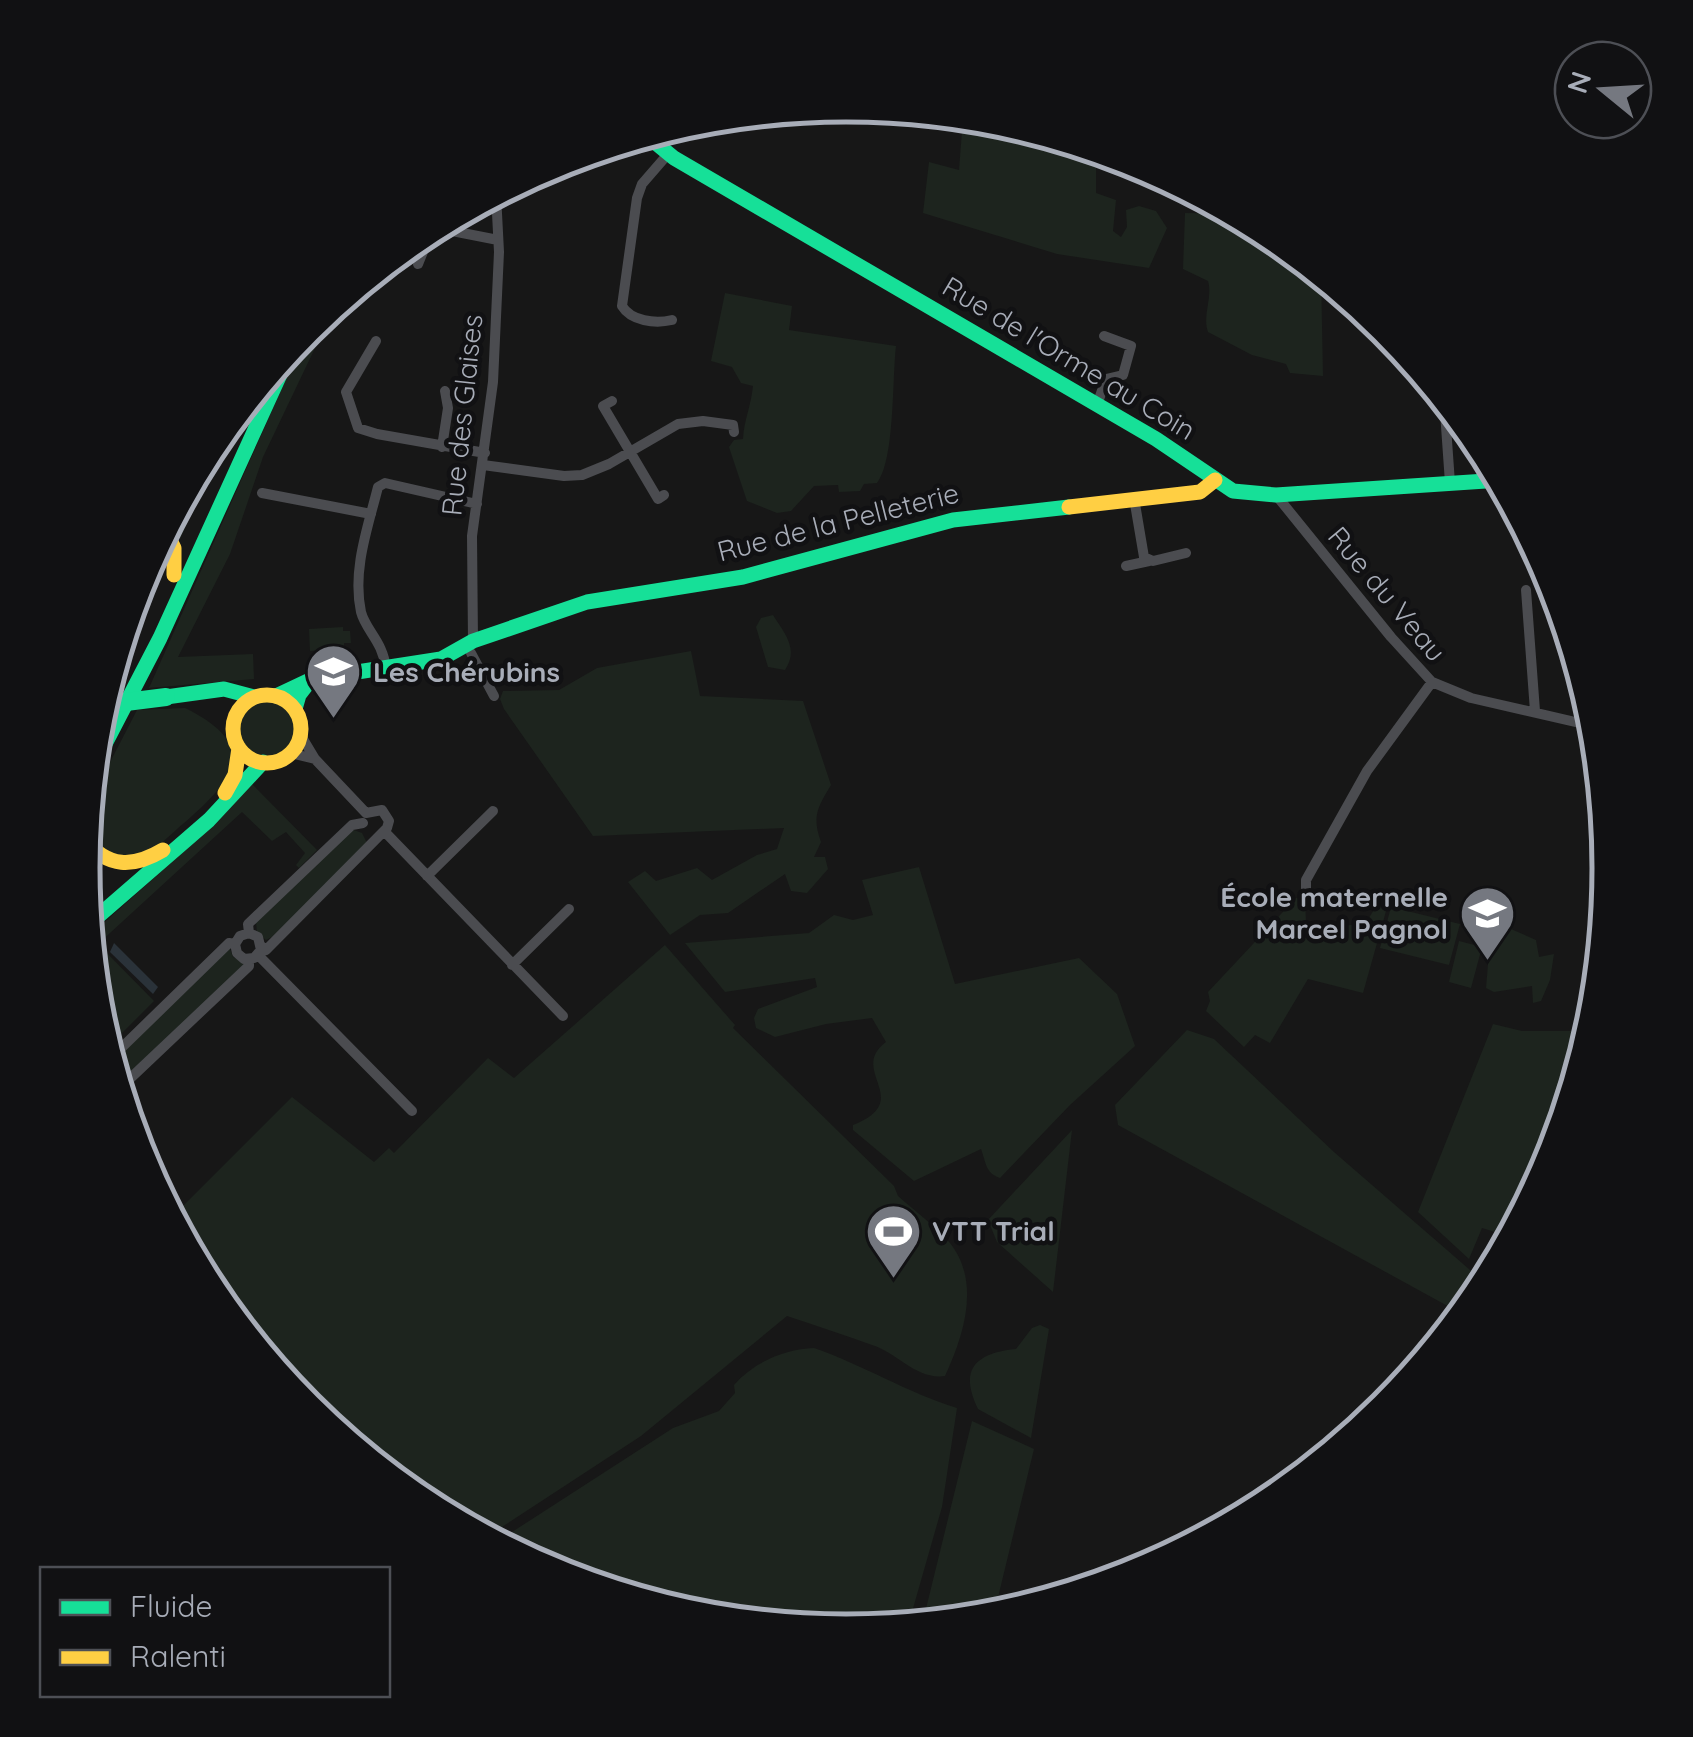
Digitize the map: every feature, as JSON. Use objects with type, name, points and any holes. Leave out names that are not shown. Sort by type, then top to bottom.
[{"type":"main road","name":"Rue de l'Orme au Coin","points":[[658,146],[1156,439],[1240,494],[1276,496],[1484,481]]},
{"type":"main road","points":[[113,728],[160,638],[272,392]]},
{"type":"main road","points":[[125,677],[237,438]]},
{"type":"main road","name":"Rue de la Pelleterie","points":[[276,696],[312,679],[395,668],[449,666],[473,645],[587,602],[743,577],[953,520],[1200,492],[1215,480]]},
{"type":"main road","points":[[173,546],[174,575]]},
{"type":"main road","points":[[239,748],[262,762],[272,762],[290,753],[300,734],[294,709],[312,679]]},
{"type":"main road","points":[[214,690],[228,698],[237,713]]},
{"type":"main road","points":[[119,703],[232,690],[254,697],[276,696],[294,709]]},
{"type":"main road","points":[[100,857],[121,865],[145,861],[225,794],[235,775],[239,748],[233,731],[237,713],[254,697]]},
{"type":"main road","points":[[102,913],[209,820],[262,762]]},
{"type":"street","points":[[668,154],[642,184],[636,198],[622,306],[636,318],[672,320]]},
{"type":"street","name":"Rue des Glaises","points":[[473,645],[472,536],[493,382],[497,209]]},
{"type":"street","points":[[457,232],[498,240]]},
{"type":"street","points":[[418,264],[422,255]]},
{"type":"street","points":[[1096,405],[1106,379],[1122,375],[1131,346],[1104,336]]},
{"type":"street","points":[[376,341],[346,392],[353,420],[367,432],[572,477],[591,473],[678,424],[691,421],[734,425],[734,432]]},
{"type":"street","points":[[442,447],[448,408],[446,391]]},
{"type":"street","points":[[612,400],[603,406],[658,499],[664,495]]},
{"type":"street","points":[[1446,424],[1450,483]]},
{"type":"street","points":[[395,668],[362,614],[361,551],[378,487],[385,482],[476,504]]},
{"type":"street","points":[[262,494],[372,514]]},
{"type":"street","name":"Rue du Veau","points":[[1276,496],[1391,638],[1432,682],[1470,698],[1579,723]]},
{"type":"street","points":[[1134,498],[1142,553],[1150,560]]},
{"type":"street","points":[[1126,566],[1186,553]]},
{"type":"street","points":[[1526,590],[1535,712]]},
{"type":"street","points":[[473,645],[494,696]]},
{"type":"street","points":[[1306,888],[1306,880],[1367,772],[1432,682]]},
{"type":"street","points":[[300,734],[315,759],[364,818],[366,831],[381,833],[427,876],[563,1016]]},
{"type":"street","points":[[290,753],[315,759]]},
{"type":"street","points":[[235,944],[240,956],[266,950],[388,825],[385,812],[380,809],[352,825],[248,924],[249,933]]},
{"type":"street","points":[[427,876],[493,811]]},
{"type":"street","points":[[512,965],[569,909]]},
{"type":"street","points":[[130,1078],[249,966],[256,954],[258,937],[249,933],[240,936],[235,944]]},
{"type":"street","points":[[122,1048],[229,944],[235,944]]},
{"type":"street","points":[[256,954],[412,1111]]},
{"type":"shaded area","points":[[962,131],[1040,147],[1096,166],[1096,193],[1116,200],[1113,231],[1121,237],[1127,227],[1126,210],[1139,206],[1156,211],[1167,228],[1149,268],[1057,254],[923,213],[929,162],[959,170]]},
{"type":"shaded area","points":[[1185,213],[1204,213],[1301,276],[1321,293],[1323,376],[1290,373],[1286,364],[1252,355],[1208,332],[1208,281],[1183,269]]},
{"type":"shaded area","points":[[725,293],[792,306],[789,330],[896,346],[890,439],[877,483],[864,484],[860,491],[839,492],[838,485],[814,486],[791,511],[777,513],[747,501],[729,447],[734,440],[743,439],[753,386],[741,383],[732,367],[711,361]]},
{"type":"shaded area","points":[[318,342],[263,457],[230,554],[178,657],[253,654],[254,679],[149,688],[289,371]]},
{"type":"shaded area","points":[[202,492],[180,539],[178,536]]},
{"type":"shaded area","points":[[773,615],[791,648],[785,670],[768,667],[756,627],[761,618]]},
{"type":"shaded area","points":[[343,627],[343,631],[350,631],[351,643],[344,643],[344,649],[310,651],[309,629]]},
{"type":"shaded area","points":[[691,651],[700,696],[803,701],[831,785],[817,813],[821,842],[814,857],[825,857],[828,869],[807,893],[791,891],[785,874],[728,913],[700,915],[670,935],[628,882],[645,871],[656,881],[697,868],[712,880],[757,855],[777,849],[784,828],[593,836],[500,699],[503,691],[559,690],[597,668]]},
{"type":"shaded area","points":[[267,701],[287,709],[295,729],[287,749],[267,757],[247,749],[239,729],[247,709]]},
{"type":"shaded area","points":[[185,708],[224,736],[231,749],[232,763],[216,792],[202,807],[151,850],[126,858],[101,847],[102,820],[106,770],[137,710]]},
{"type":"shaded area","points":[[252,784],[317,850],[299,868],[296,865],[305,853],[286,832],[272,841],[242,812],[104,939],[103,924]]},
{"type":"shaded area","points":[[351,829],[362,833],[367,843],[266,940],[257,932],[256,922]]},
{"type":"shaded area","points":[[919,867],[955,984],[1079,958],[1117,994],[1135,1046],[1070,1105],[1000,1178],[989,1170],[981,1149],[914,1181],[853,1130],[853,1125],[879,1106],[881,1095],[873,1064],[876,1053],[886,1042],[872,1018],[775,1037],[756,1028],[754,1018],[758,1009],[817,987],[815,978],[725,992],[685,943],[809,933],[834,915],[853,920],[873,915],[862,880]]},
{"type":"shaded area","points":[[1296,898],[1305,899],[1306,923],[1310,928],[1365,924],[1377,905],[1388,904],[1363,993],[1308,979],[1270,1043],[1255,1035],[1244,1047],[1206,1011],[1208,992]]},
{"type":"shaded area","points":[[1391,907],[1460,924],[1449,965],[1380,948]]},
{"type":"shaded area","points":[[1511,929],[1536,940],[1539,957],[1554,954],[1550,980],[1541,1001],[1533,1003],[1532,986],[1494,992],[1486,988],[1490,940],[1505,939],[1504,933]]},
{"type":"shaded area","points":[[1459,941],[1482,947],[1471,988],[1449,982]]},
{"type":"shaded area","points":[[114,943],[158,987],[153,994],[110,952]]},
{"type":"shaded area","points":[[665,945],[735,1025],[733,1028],[894,1186],[898,1196],[950,1243],[965,1274],[967,1291],[963,1326],[945,1376],[925,1374],[881,1349],[787,1316],[641,1436],[499,1529],[432,1489],[354,1430],[285,1361],[226,1283],[182,1207],[292,1097],[374,1162],[389,1148],[394,1153],[488,1058],[514,1078]]},
{"type":"shaded area","points":[[229,946],[233,957],[246,964],[129,1075],[122,1049]]},
{"type":"shaded area","points":[[105,951],[154,1001],[119,1036]]},
{"type":"shaded area","points":[[1493,1024],[1522,1031],[1575,1031],[1536,1154],[1498,1233],[1482,1228],[1469,1259],[1418,1212]]},
{"type":"shaded area","points":[[1187,1030],[1214,1039],[1334,1152],[1475,1271],[1450,1307],[1118,1125],[1115,1105]]},
{"type":"shaded area","points":[[1072,1130],[1053,1292],[997,1242],[988,1220]]},
{"type":"shaded area","points":[[1040,1325],[1049,1329],[1031,1438],[978,1409],[970,1383],[975,1365],[982,1359],[1016,1349],[1032,1328]]},
{"type":"shaded area","points":[[814,1348],[957,1408],[942,1507],[912,1612],[798,1613],[701,1601],[607,1575],[509,1534],[673,1428],[719,1411],[735,1393],[734,1385],[742,1377],[760,1363]]},
{"type":"shaded area","points":[[972,1421],[1034,1449],[997,1600],[926,1611]]},
{"type":"traffic: fast","points":[[659,146],[1156,439],[1233,491],[1276,495],[1484,481]]},
{"type":"traffic: fast","points":[[113,728],[160,638],[272,392]]},
{"type":"traffic: fast","points":[[276,696],[312,679],[441,659],[473,641],[587,602],[743,577],[953,520],[1069,507]]},
{"type":"traffic: fast","points":[[295,709],[309,682]]},
{"type":"traffic: fast","points":[[166,697],[224,689],[254,697]]},
{"type":"traffic: fast","points":[[119,703],[166,697]]},
{"type":"traffic: fast","points":[[102,913],[209,820],[263,762]]},
{"type":"traffic: slow","points":[[1069,507],[1200,492],[1215,480]]},
{"type":"traffic: slow","points":[[173,546],[174,575]]},
{"type":"traffic: slow","points":[[267,695],[291,705],[301,729],[291,753],[267,763],[243,753],[233,729],[243,705],[267,695]]},
{"type":"traffic: slow","points":[[225,793],[235,775],[239,748]]},
{"type":"traffic: slow","points":[[101,854],[131,862],[163,850]]},
{"type":"place","name":"Les Chérubins","points":[[334,721]]},
{"type":"place","name":"École maternelle Marcel Pagnol","points":[[1487,962]]},
{"type":"place","name":"VTT Trial","points":[[893,1280]]}]
